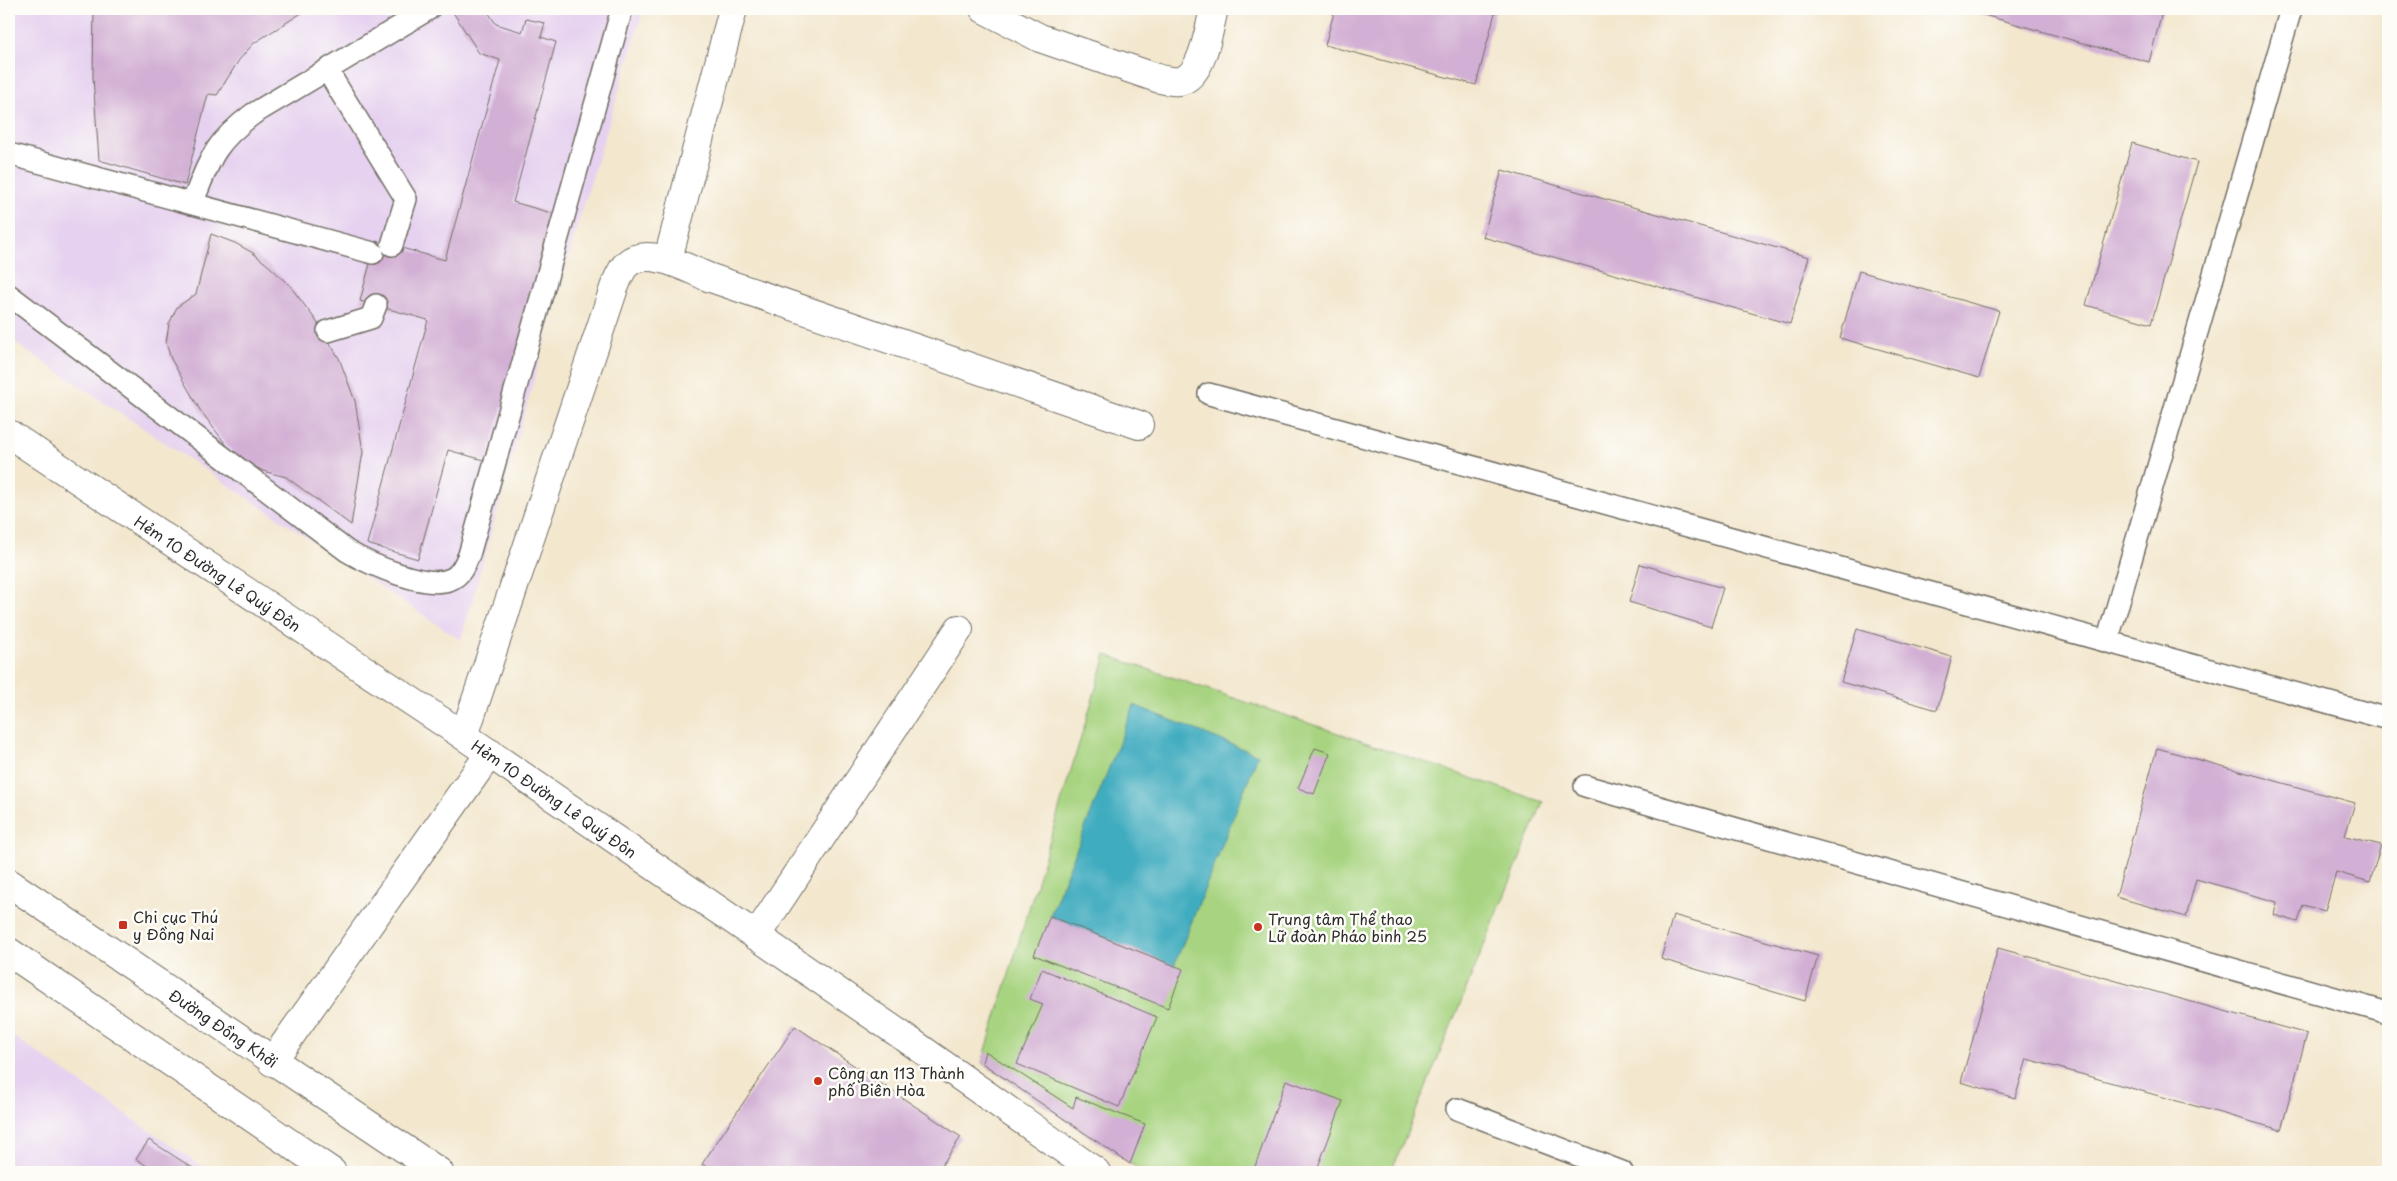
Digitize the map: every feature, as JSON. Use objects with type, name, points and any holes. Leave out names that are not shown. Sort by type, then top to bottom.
[{"type":"street","points":[[668,259],[732,9]]},
{"type":"street","points":[[984,9],[1040,38],[1160,79],[1179,81],[1194,71],[1197,65],[1203,52],[1214,9]]},
{"type":"street","points":[[464,736],[614,288],[625,265],[636,258],[668,259],[708,277],[1139,425]]},
{"type":"street","name":"Hẻm 10 Đường Lê Quý Đôn","points":[[9,434],[490,753],[1096,1172]]},
{"type":"street","points":[[756,936],[959,629]]},
{"type":"street","points":[[272,1062],[490,753]]},
{"type":"street","name":"Đường Đồng Khởi","points":[[9,883],[272,1062],[439,1172]]},
{"type":"street","points":[[9,952],[332,1172]]},
{"type":"lane","points":[[192,204],[212,154],[221,141],[253,114],[429,9]]},
{"type":"lane","points":[[9,295],[347,551],[367,563],[409,577],[441,582],[452,579],[460,572],[470,555],[622,9]]},
{"type":"lane","points":[[2107,642],[2291,9]]},
{"type":"lane","points":[[9,154],[192,204],[382,249],[406,199],[327,70]]},
{"type":"lane","points":[[328,331],[371,318],[376,306]]},
{"type":"lane","points":[[1208,394],[2388,719]]},
{"type":"lane","points":[[1585,786],[2388,1013]]},
{"type":"lane","points":[[1457,1109],[1622,1172]]},
{"type":"shaded area","points":[[9,9],[644,9],[579,220],[461,640],[9,339]]},
{"type":"shaded area","points":[[9,1033],[153,1133],[211,1172],[9,1172]]},
{"type":"green space","name":"Trung tâm Thể thao Lữ đoàn Pháo binh 25","points":[[1106,655],[1543,802],[1391,1172],[1143,1172],[982,1063]]},
{"type":"water","points":[[1134,705],[1258,755],[1174,966],[1050,916]]},
{"type":"building","points":[[94,9],[308,9],[254,43],[239,60],[217,95],[208,94],[185,185],[99,160],[93,77]]},
{"type":"building","points":[[451,9],[486,9],[496,24],[522,32],[526,19],[545,23],[541,37],[556,42],[513,202],[555,214],[487,461],[448,450],[418,559],[367,544],[428,320],[360,301],[376,241],[445,260],[500,60],[479,53]]},
{"type":"building","points":[[1335,9],[1496,9],[1476,85],[1325,45]]},
{"type":"building","points":[[1963,9],[2163,9],[2149,62]]},
{"type":"building","points":[[2132,143],[2197,162],[2151,324],[2086,305]]},
{"type":"building","points":[[1502,170],[1809,257],[1790,324],[1483,237]]},
{"type":"building","points":[[211,234],[235,243],[253,253],[290,286],[315,319],[339,358],[355,401],[363,452],[351,525],[286,477],[263,471],[243,460],[228,447],[200,410],[171,359],[166,343],[169,324],[177,307],[196,294]]},
{"type":"building","points":[[1859,271],[1999,311],[1979,378],[1840,338]]},
{"type":"building","points":[[1640,564],[1723,588],[1711,627],[1629,602]]},
{"type":"building","points":[[1857,629],[1952,657],[1937,710],[1841,682]]},
{"type":"building","points":[[1315,748],[1330,753],[1314,794],[1298,788]]},
{"type":"building","points":[[2157,748],[2355,803],[2345,836],[2381,845],[2370,882],[2336,872],[2325,911],[2303,905],[2298,922],[2274,915],[2277,902],[2196,879],[2186,917],[2116,897]]},
{"type":"building","points":[[1673,915],[1818,956],[1805,1001],[1661,959]]},
{"type":"building","points":[[1050,916],[1183,969],[1168,1008],[1034,955]]},
{"type":"building","points":[[1998,948],[2307,1034],[2281,1130],[2027,1059],[2015,1098],[1961,1082]]},
{"type":"building","points":[[1042,969],[1157,1017],[1119,1107],[1017,1064],[1043,1004],[1030,999]]},
{"type":"building","name":"Công an 113 Thành phố Biên Hòa","points":[[795,1026],[961,1137],[937,1172],[714,1172],[702,1164]]},
{"type":"building","points":[[985,1051],[1073,1108],[1076,1097],[1145,1124],[1130,1164],[982,1063]]},
{"type":"building","points":[[1286,1080],[1343,1101],[1316,1172],[1253,1172]]},
{"type":"building","points":[[149,1140],[196,1170],[195,1172],[156,1172],[136,1159]]},
{"type":"place","name":"Chi cục Thú y Đồng Nai","points":[[123,925]]},
{"type":"place","name":"Trung tâm Thể thao Lữ đoàn Pháo binh 25","points":[[1258,927]]},
{"type":"place","name":"Công an 113 Thành phố Biên Hòa","points":[[818,1081]]}]
